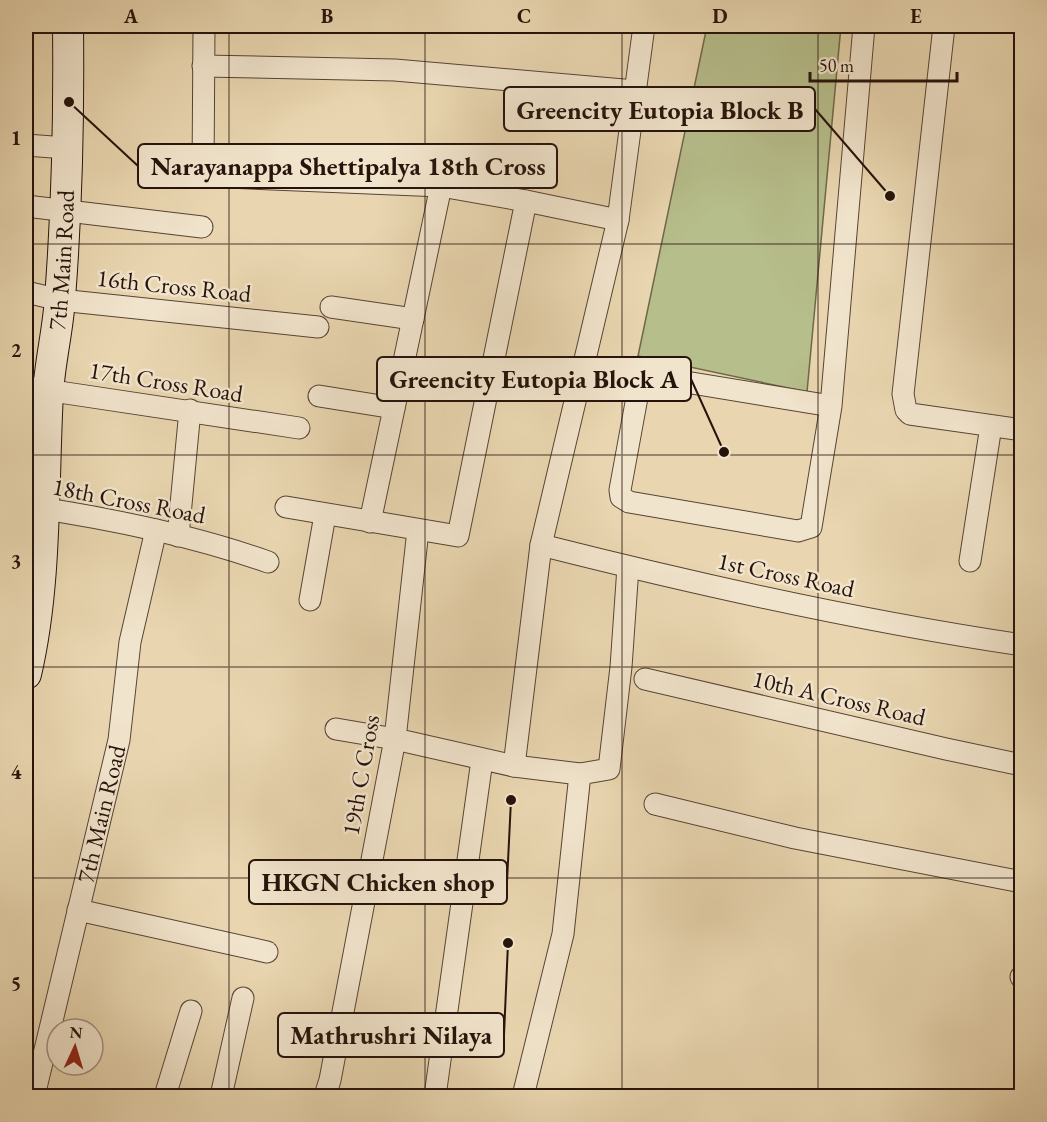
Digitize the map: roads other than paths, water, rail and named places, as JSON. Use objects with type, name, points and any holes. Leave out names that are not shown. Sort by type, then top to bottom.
[{"type":"street","name":"7th Main Road","points":[[26,674],[35,635],[37,388],[60,300],[69,102],[68,26]]},
{"type":"street","points":[[204,26],[203,176],[441,186],[618,220]]},
{"type":"street","points":[[514,766],[541,546],[618,220],[644,26]]},
{"type":"street","points":[[831,406],[642,376],[620,490],[621,497],[629,501],[798,531],[811,527],[831,406],[864,26]]},
{"type":"street","points":[[944,26],[903,394],[904,403],[910,414],[1022,430]]},
{"type":"street","points":[[203,66],[395,70],[634,91]]},
{"type":"street","points":[[26,145],[66,148]]},
{"type":"street","points":[[370,522],[441,186]]},
{"type":"street","points":[[286,507],[459,536],[526,201]]},
{"type":"street","points":[[26,206],[202,227]]},
{"type":"street","name":"16th Cross Road","points":[[26,292],[60,300],[318,327]]},
{"type":"street","points":[[331,307],[413,319]]},
{"type":"street","name":"17th Cross Road","points":[[37,388],[299,428]]},
{"type":"street","points":[[319,396],[394,408]]},
{"type":"street","points":[[178,536],[190,410]]},
{"type":"street","points":[[969,561],[991,426]]},
{"type":"street","name":"18th Cross Road","points":[[35,508],[156,530],[223,546],[268,562]]},
{"type":"street","points":[[310,600],[325,515]]},
{"type":"street","name":"7th Main Road","points":[[34,1096],[119,740],[130,642],[156,530]]},
{"type":"street","name":"19th C Cross","points":[[325,1096],[330,1080],[395,739],[418,530]]},
{"type":"street","name":"1st Cross Road","points":[[541,546],[628,567],[923,630],[1022,645]]},
{"type":"street","points":[[336,729],[395,739],[514,766],[580,774],[609,769],[621,667],[628,567]]},
{"type":"street","name":"10th A Cross Road","points":[[645,679],[1022,765]]},
{"type":"street","points":[[435,1096],[482,760]]},
{"type":"street","points":[[523,1096],[563,934],[580,774]]},
{"type":"street","points":[[655,804],[795,838],[1022,882]]},
{"type":"street","points":[[78,910],[267,952]]},
{"type":"street","points":[[221,1096],[243,998]]},
{"type":"street","points":[[165,1096],[191,1011]]},
{"type":"place","name":"Narayanappa Shettipalya 18th Cross","points":[[69,102]]},
{"type":"place","name":"Greencity Eutopia Block B","points":[[890,196]]},
{"type":"place","name":"Greencity Eutopia Block A","points":[[724,452]]},
{"type":"place","name":"HKGN Chicken shop","points":[[511,800]]},
{"type":"place","name":"Mathrushri Nilaya","points":[[508,943]]}]
